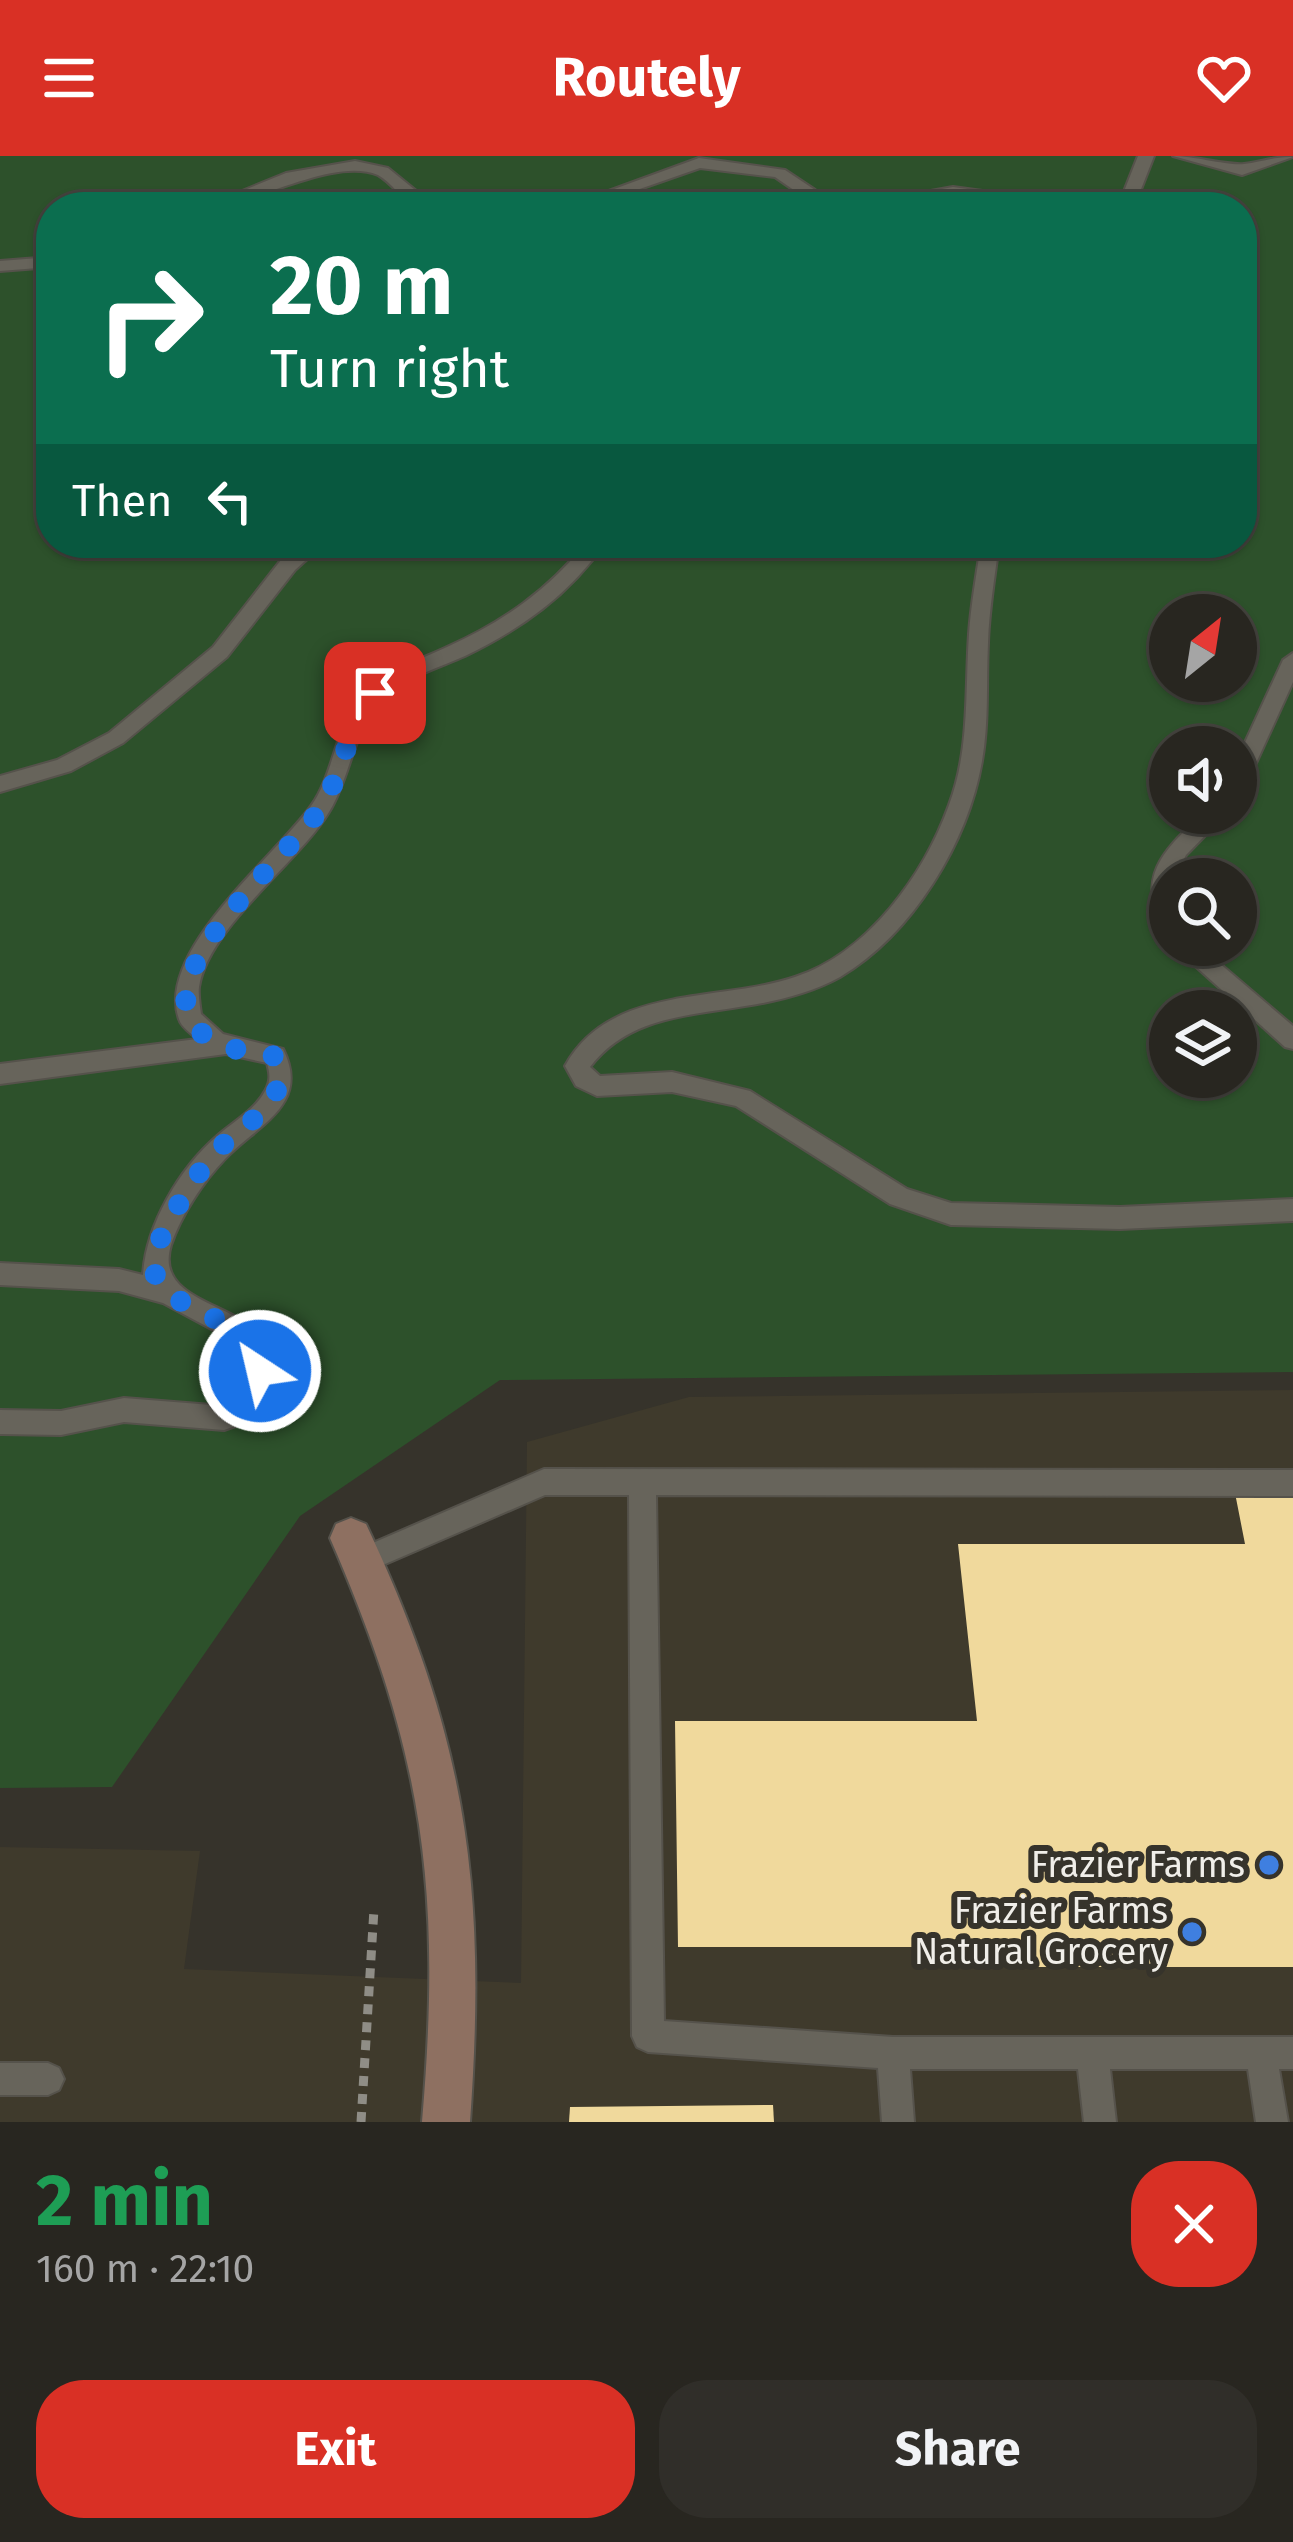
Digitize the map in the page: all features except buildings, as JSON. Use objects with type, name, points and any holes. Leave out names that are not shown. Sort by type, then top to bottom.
[{"type":"street","points":[[357,1550],[386,1609],[444,1819],[456,1988],[446,2122]]},
{"type":"lane","points":[[1132,192],[1146,156]]},
{"type":"lane","points":[[1181,156],[1242,170],[1286,156]]},
{"type":"lane","points":[[611,192],[696,159],[778,173],[807,192]]},
{"type":"lane","points":[[251,192],[314,168],[357,164],[387,173],[404,192]]},
{"type":"lane","points":[[0,266],[36,263]]},
{"type":"lane","points":[[0,784],[64,766],[116,738],[220,652],[297,558]]},
{"type":"lane","points":[[171,1294],[157,1273],[154,1253],[193,1182],[214,1153],[277,1092],[282,1071],[275,1056],[228,1044],[193,1020],[186,1000],[195,962],[224,917],[329,795],[361,709],[405,674],[537,610],[583,558]]},
{"type":"lane","points":[[987,558],[980,601],[976,739],[968,782],[937,854],[906,903],[832,971],[759,998],[620,1021],[593,1040],[578,1066],[584,1079],[597,1086],[672,1082],[742,1098],[899,1197],[952,1214],[1120,1218],[1293,1210]]},
{"type":"lane","points":[[1257,739],[1293,660]]},
{"type":"lane","points":[[1173,858],[1196,834]]},
{"type":"lane","points":[[1207,966],[1293,1040]]},
{"type":"lane","points":[[0,1074],[228,1044]]},
{"type":"lane","points":[[0,1274],[119,1280],[171,1294],[241,1330],[257,1348],[260,1371],[241,1412],[224,1418],[105,1410],[61,1423],[0,1422]]},
{"type":"lane","points":[[357,1550],[544,1482],[1293,1483]]},
{"type":"lane","points":[[643,1482],[649,2036],[892,2053],[1277,2053],[1272,2122]]},
{"type":"lane","points":[[892,2053],[898,2122]]},
{"type":"lane","points":[[1092,2053],[1100,2122]]},
{"type":"lane","points":[[0,2079],[49,2079]]},
{"type":"path","points":[[361,2122],[374,1909]]},
{"type":"shaded area","points":[[1293,1390],[1293,2122],[0,2122],[0,1847],[200,1851],[184,1969],[521,1983],[527,1442],[689,1397]]},
{"type":"green space","points":[[0,156],[1293,156],[1293,1372],[500,1380],[300,1516],[112,1787],[0,1788]]},
{"type":"place","name":"Frazier Farms","points":[[1269,1865]]},
{"type":"place","name":"Frazier Farms Natural Grocery","points":[[1192,1932]]},
{"type":"route","points":[[260,1371],[257,1348],[241,1330],[202,1315],[171,1294],[157,1273],[154,1253],[193,1182],[214,1153],[277,1092],[282,1071],[275,1056],[256,1054],[206,1034],[193,1020],[186,1000],[190,974],[200,949],[224,917],[315,817],[329,795],[349,732],[375,693]]}]
